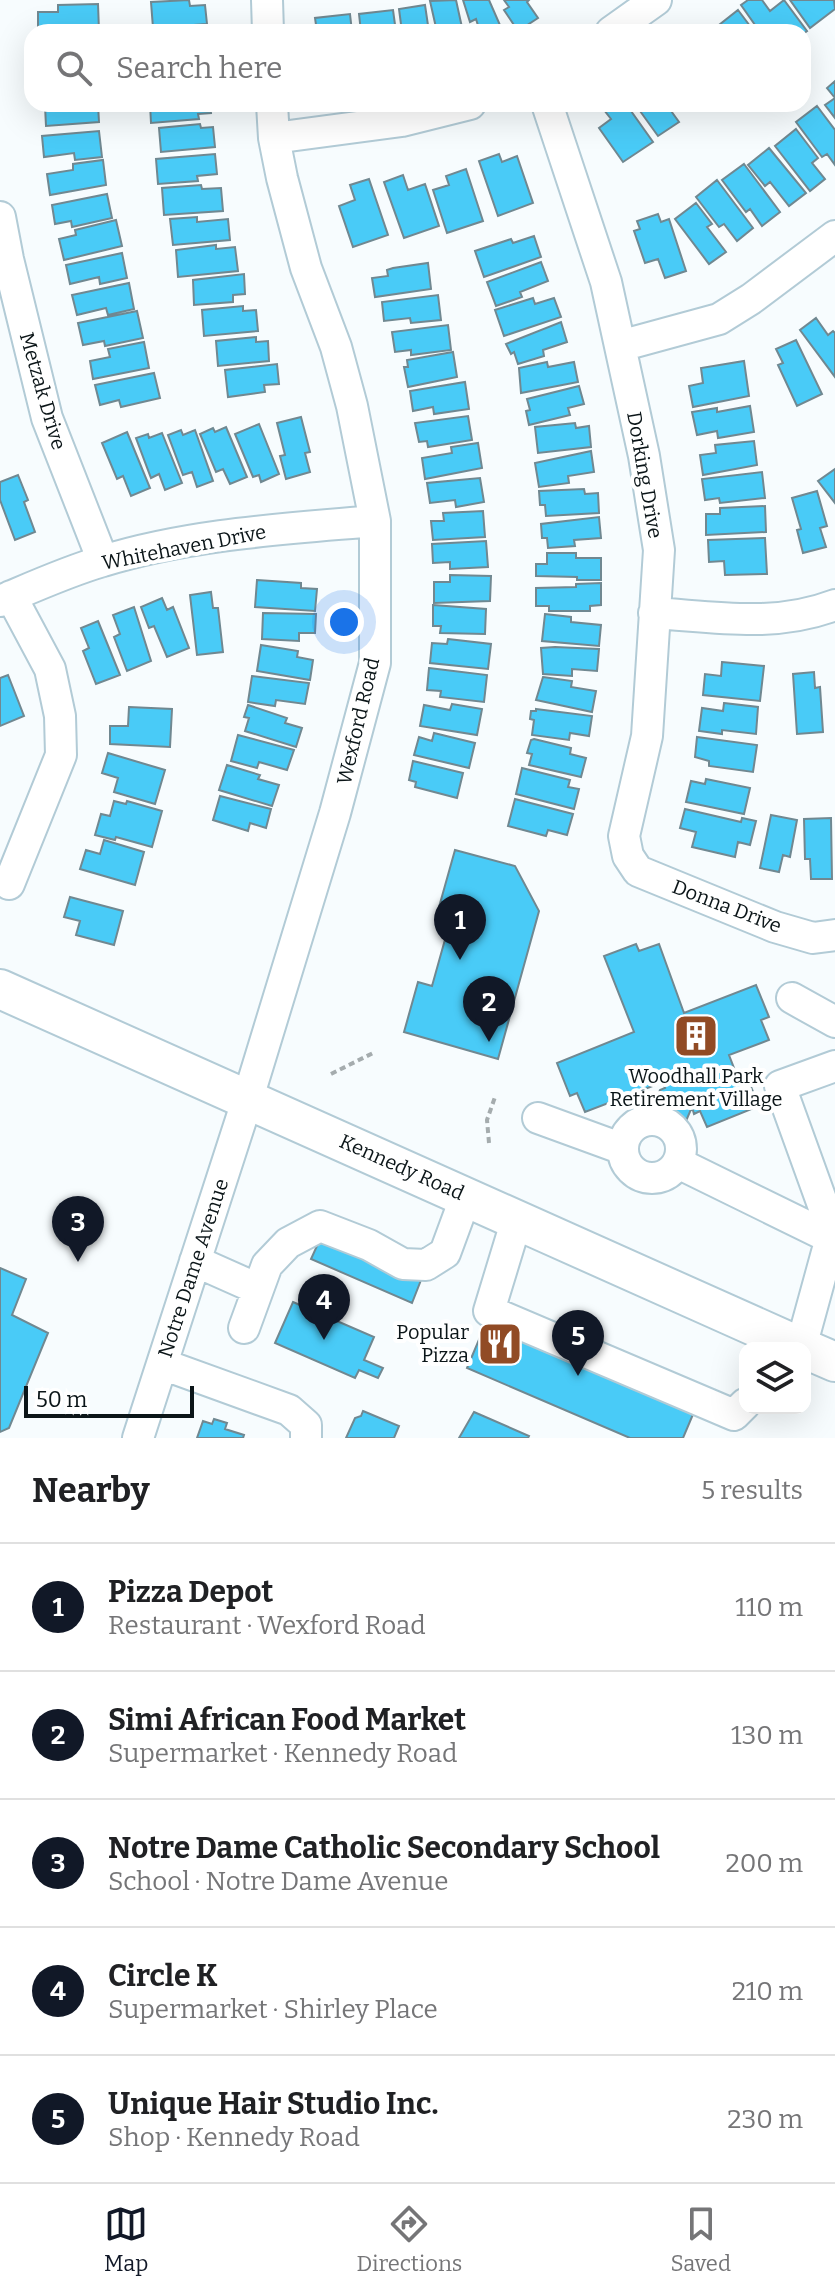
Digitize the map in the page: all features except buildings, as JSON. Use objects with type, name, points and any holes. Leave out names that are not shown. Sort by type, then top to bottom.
[{"type":"main road","name":"Kennedy Road","points":[[0,989],[466,1196],[784,1342]]},
{"type":"main road","name":"Kennedy Road","points":[[811,1353],[835,1362]]},
{"type":"street","points":[[267,0],[268,24]]},
{"type":"street","points":[[622,24],[656,0]]},
{"type":"street","name":"Wexford Road","points":[[248,1098],[335,813],[375,663],[375,521],[340,361],[306,268],[274,138],[272,112]]},
{"type":"street","points":[[274,138],[402,121],[438,112]]},
{"type":"street","name":"Dorking Drive","points":[[550,112],[606,282],[652,494],[659,550],[647,736],[624,836],[628,856]]},
{"type":"street","name":"Metzak Drive","points":[[0,217],[47,418],[103,561]]},
{"type":"street","points":[[620,346],[719,319],[835,236]]},
{"type":"street","name":"Whitehaven Drive","points":[[5,598],[103,561],[255,531],[375,521]]},
{"type":"street","points":[[5,598],[50,669],[60,716],[61,755],[9,884]]},
{"type":"street","points":[[654,613],[766,621],[811,614],[835,605]]},
{"type":"street","name":"Donna Drive","points":[[628,856],[638,871],[775,927],[813,938],[835,935]]},
{"type":"street","points":[[792,998],[835,1022]]},
{"type":"street","points":[[792,1342],[833,1233],[780,1086],[835,1066]]},
{"type":"street","name":"Notre Dame Avenue","points":[[138,1438],[248,1098]]},
{"type":"street","points":[[538,1118],[623,1149]]},
{"type":"street","points":[[655,1120],[665,1122],[673,1128],[682,1145],[678,1163],[663,1176],[644,1177],[629,1166],[623,1149],[625,1140],[636,1125],[655,1120]]},
{"type":"street","points":[[678,1163],[833,1233]]},
{"type":"street","points":[[244,1328],[267,1265],[288,1243],[320,1226],[414,1267],[436,1261],[445,1253],[466,1196]]},
{"type":"street","points":[[517,1219],[489,1311],[734,1415],[739,1410]]},
{"type":"street","points":[[195,1261],[258,1289]]},
{"type":"street","points":[[162,1364],[289,1410],[306,1425],[306,1438]]},
{"type":"path","points":[[331,1074],[373,1053]]},
{"type":"path","points":[[489,1143],[487,1120],[495,1097]]},
{"type":"place","name":"Pizza Depot","points":[[460,960]]},
{"type":"place","name":"Woodhall Park Retirement Village","points":[[696,1036]]},
{"type":"place","name":"Simi African Food Market","points":[[489,1042]]},
{"type":"place","name":"Notre Dame Catholic Secondary School","points":[[78,1262]]},
{"type":"place","name":"Circle K","points":[[324,1340]]},
{"type":"place","name":"Popular Pizza","points":[[500,1344]]},
{"type":"place","name":"Unique Hair Studio Inc.","points":[[578,1376]]}]
